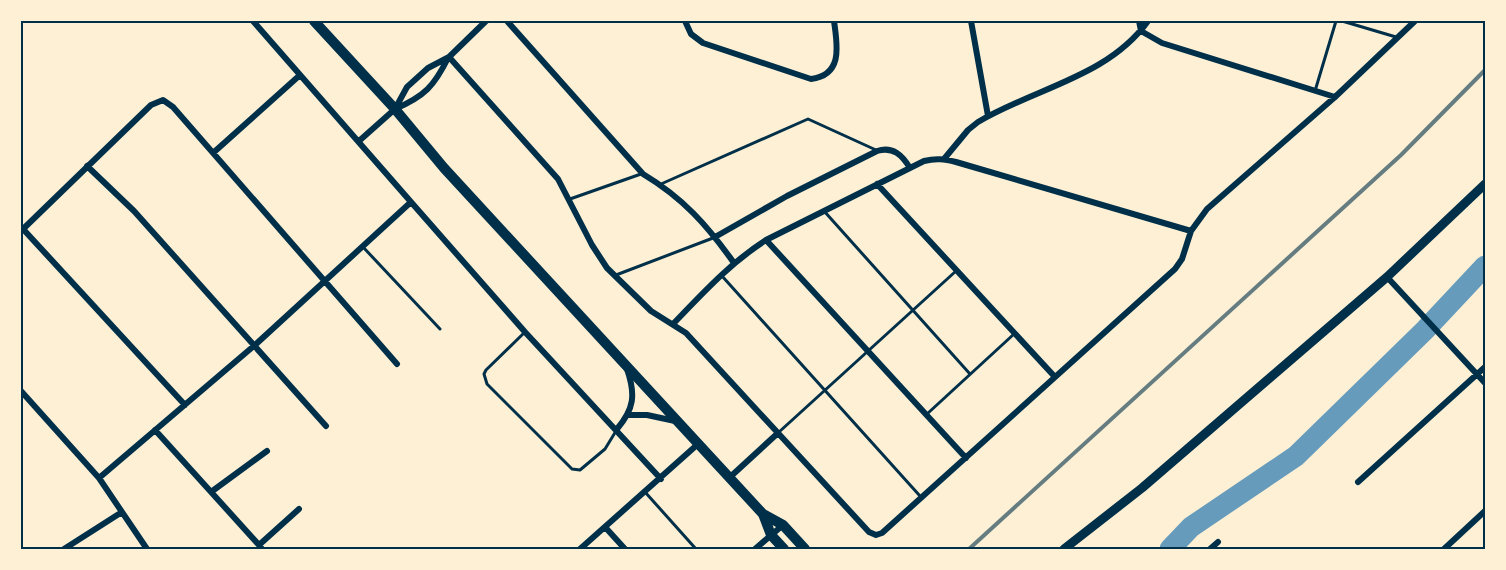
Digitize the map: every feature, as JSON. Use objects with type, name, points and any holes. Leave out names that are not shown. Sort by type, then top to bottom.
[{"type":"main road","points":[[314,21],[395,109],[444,168],[729,478],[763,514],[783,525],[805,549]]},
{"type":"main road","points":[[1064,549],[1142,488],[1387,277],[1485,184]]},
{"type":"main road","points":[[763,514],[771,535],[783,549]]},
{"type":"street","points":[[253,21],[525,332],[661,479]]},
{"type":"street","points":[[395,109],[407,87],[428,68],[448,57],[486,21]]},
{"type":"street","points":[[507,21],[643,174],[670,190],[716,237],[734,263]]},
{"type":"street","points":[[685,21],[691,34],[703,43],[811,79],[824,76],[837,58],[838,45],[834,21]]},
{"type":"street","points":[[971,21],[988,116]]},
{"type":"street","points":[[1139,21],[1141,31],[1162,43],[1335,97]]},
{"type":"street","points":[[944,159],[968,130],[988,116],[1098,66],[1120,51],[1148,21]]},
{"type":"street","points":[[448,57],[558,179],[596,252],[614,276],[651,311],[686,333],[872,534],[882,533],[1175,270],[1182,259],[1191,231],[1207,209],[1335,97],[1415,21]]},
{"type":"street","points":[[359,141],[395,109],[416,100],[437,80],[448,57]]},
{"type":"street","points":[[213,153],[300,75]]},
{"type":"street","points":[[185,405],[22,230],[151,105],[163,100],[173,107],[397,364]]},
{"type":"street","points":[[716,237],[787,196],[877,151],[888,149],[899,153],[910,168]]},
{"type":"street","points":[[673,324],[734,263],[766,240],[924,161],[944,159],[1191,231]]},
{"type":"street","points":[[87,166],[134,211],[326,426]]},
{"type":"street","points":[[877,184],[1055,377]]},
{"type":"street","points":[[99,478],[255,345],[411,202]]},
{"type":"street","points":[[766,240],[966,458]]},
{"type":"street","points":[[1387,277],[1485,383]]},
{"type":"street","points":[[616,429],[629,416],[632,399],[625,364]]},
{"type":"street","points":[[1358,482],[1485,367]]},
{"type":"street","points":[[21,391],[99,478],[147,549]]},
{"type":"street","points":[[629,416],[647,415],[678,422]]},
{"type":"street","points":[[155,430],[260,547],[299,509]]},
{"type":"street","points":[[729,478],[778,433]]},
{"type":"street","points":[[580,549],[698,444]]},
{"type":"street","points":[[211,492],[267,451]]},
{"type":"street","points":[[1444,549],[1485,511]]},
{"type":"street","points":[[64,549],[122,512]]},
{"type":"street","points":[[755,549],[783,525]]},
{"type":"street","points":[[605,527],[625,549]]},
{"type":"street","points":[[1210,549],[1218,542]]},
{"type":"lane","points":[[1315,91],[1336,21]]},
{"type":"lane","points":[[1342,21],[1398,38]]},
{"type":"lane","points":[[661,184],[807,119],[877,151]]},
{"type":"lane","points":[[570,199],[643,174]]},
{"type":"lane","points":[[824,211],[970,375]]},
{"type":"lane","points":[[614,276],[716,237]]},
{"type":"lane","points":[[362,247],[440,329]]},
{"type":"lane","points":[[778,433],[957,270]]},
{"type":"lane","points":[[721,275],[921,498]]},
{"type":"lane","points":[[525,332],[486,370],[484,374],[487,384],[572,469],[580,470],[605,449],[616,429]]},
{"type":"lane","points":[[926,415],[1014,334]]},
{"type":"lane","points":[[645,492],[696,549]]},
{"type":"waterway","points":[[1170,549],[1191,527],[1296,456],[1425,330],[1485,266]]},
{"type":"railway","points":[[969,549],[1401,155],[1485,70]]}]
